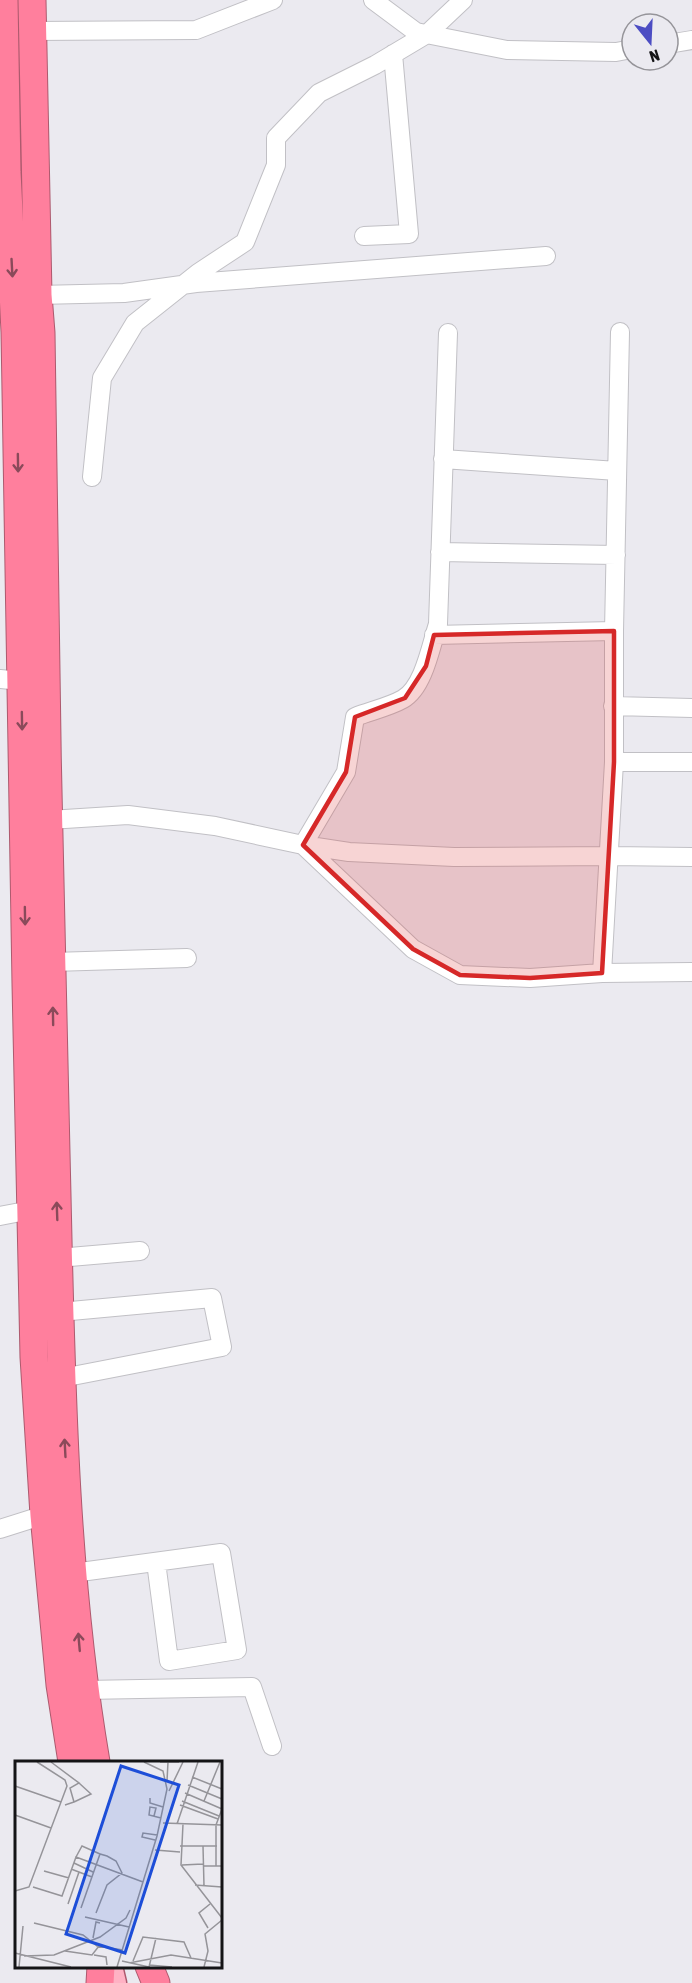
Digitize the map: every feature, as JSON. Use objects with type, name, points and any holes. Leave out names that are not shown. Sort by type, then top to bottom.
[{"type":"highway","points":[[4,0],[7,171],[15,332],[10,680],[31,1209],[34,1357],[44,1515],[60,1685],[72,1761]]},
{"type":"highway","points":[[32,0],[62,1378],[73,1574],[84,1690],[96,1761]]},
{"type":"highway","points":[[100,1983],[101,1968]]},
{"type":"highway","points":[[150,1968],[156,1983]]},
{"type":"main road","points":[[111,1968],[115,1983]]},
{"type":"main road","points":[[143,1968],[148,1983]]},
{"type":"street","points":[[31,31],[196,30],[273,0]]},
{"type":"street","points":[[373,0],[416,32],[507,50],[620,51]]},
{"type":"street","points":[[93,477],[102,378],[135,323],[182,285],[244,242],[276,165],[276,138],[319,93],[427,34],[463,0]]},
{"type":"street","points":[[364,236],[409,234],[393,54]]},
{"type":"street","points":[[38,295],[124,293],[182,285],[546,256]]},
{"type":"street","points":[[602,973],[614,762],[614,631],[620,332]]},
{"type":"street","points":[[303,845],[346,772],[355,717],[405,698],[418,682],[426,666],[438,624],[448,333]]},
{"type":"street","points":[[443,459],[617,471]]},
{"type":"street","points":[[440,552],[616,555]]},
{"type":"street","points":[[434,636],[614,631]]},
{"type":"street","points":[[613,706],[692,708]]},
{"type":"street","points":[[614,762],[692,762]]},
{"type":"street","points":[[49,820],[128,815],[214,826],[303,845],[349,852],[454,857],[692,857]]},
{"type":"street","points":[[303,845],[413,949],[460,975],[530,978],[602,973],[692,972]]},
{"type":"street","points":[[52,962],[187,958]]},
{"type":"street","points":[[0,1216],[31,1209]]},
{"type":"street","points":[[58,1258],[140,1251]]},
{"type":"street","points":[[60,1312],[212,1298],[222,1347],[62,1378]]},
{"type":"street","points":[[0,1529],[44,1515]]},
{"type":"street","points":[[73,1574],[156,1562],[221,1553],[237,1650],[169,1661],[156,1562]]},
{"type":"street","points":[[84,1690],[252,1687],[272,1746]]},
{"type":"highlighted area","points":[[614,631],[614,762],[602,973],[530,978],[460,975],[413,949],[303,845],[346,772],[355,717],[405,698],[426,666],[434,635]]}]
